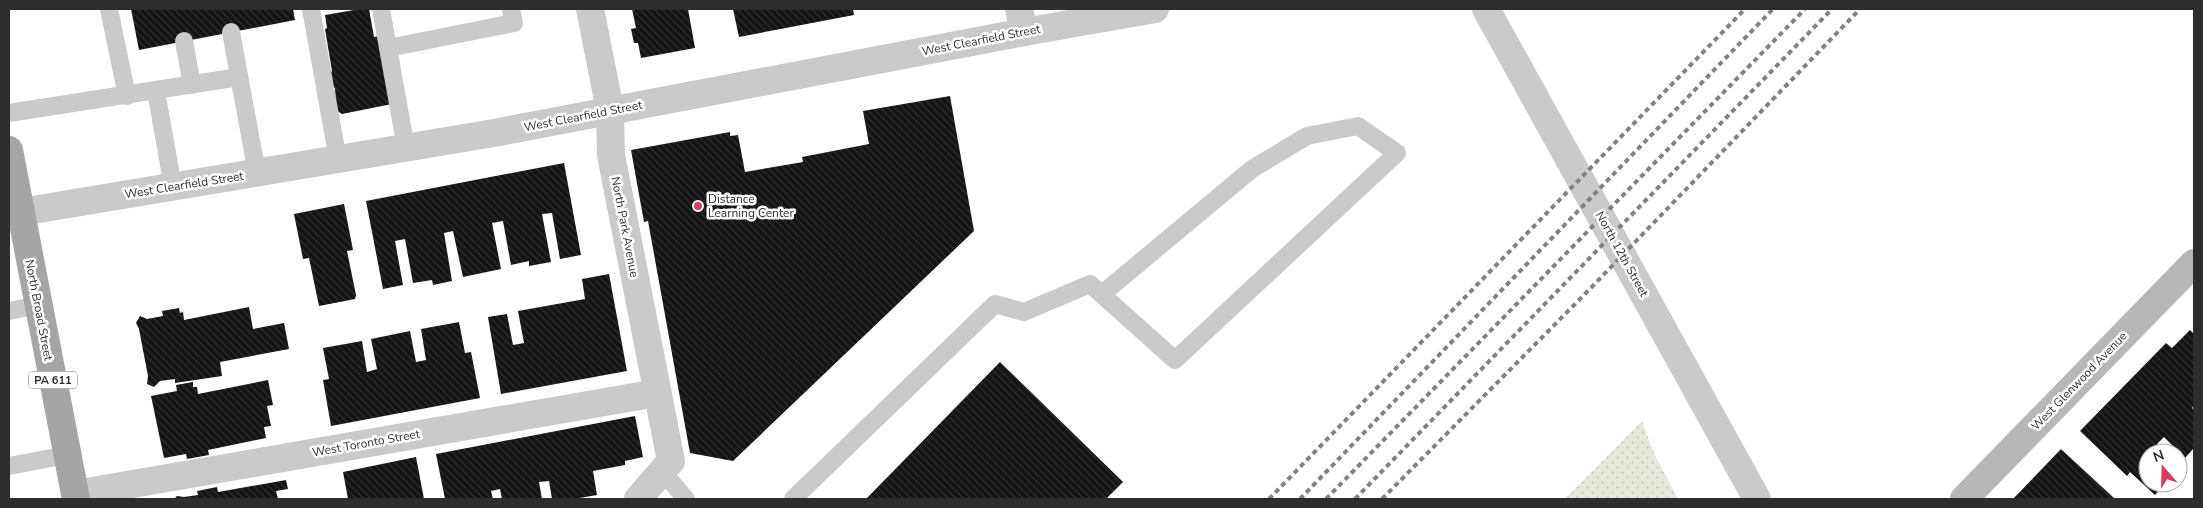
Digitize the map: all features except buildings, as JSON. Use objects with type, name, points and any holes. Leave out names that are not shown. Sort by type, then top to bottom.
[{"type":"main road","name":"North Broad Street","points":[[9,150],[14,213],[38,305],[76,497]]},
{"type":"main road","name":"West Glenwood Avenue","points":[[1964,499],[2194,263]]},
{"type":"street","name":"North Park Avenue","points":[[590,9],[610,110],[611,155],[656,393],[671,461],[662,471]]},
{"type":"street","name":"West Clearfield Street","points":[[14,213],[338,160],[610,110],[1021,20],[1151,9]]},
{"type":"street","name":"North 12th Street","points":[[1486,9],[1757,499]]},
{"type":"street","name":"West Toronto Street","points":[[76,497],[656,393]]},
{"type":"street","points":[[638,499],[662,471]]},
{"type":"lane","points":[[109,9],[127,96]]},
{"type":"lane","points":[[310,9],[338,160]]},
{"type":"lane","points":[[381,9],[406,148]]},
{"type":"lane","points":[[388,48],[514,22],[511,9]]},
{"type":"lane","points":[[231,32],[257,173]]},
{"type":"lane","points":[[184,42],[192,85]]},
{"type":"lane","points":[[9,114],[239,77]]},
{"type":"lane","points":[[156,91],[173,187]]},
{"type":"lane","points":[[793,499],[995,304],[1024,312],[1090,284],[1175,360],[1397,153],[1358,126],[1307,136],[1252,169],[1102,294]]},
{"type":"lane","points":[[9,311],[38,305]]},
{"type":"lane","points":[[9,466],[67,455]]},
{"type":"lane","points":[[662,471],[686,499]]},
{"type":"shaded area","points":[[1642,421],[1653,451],[1678,499],[1565,499]]},
{"type":"railway","points":[[1269,499],[1745,9]]},
{"type":"railway","points":[[1300,499],[1773,9]]},
{"type":"railway","points":[[1326,499],[1805,9]]},
{"type":"railway","points":[[1355,499],[1832,9]]},
{"type":"railway","points":[[1382,499],[1583,296],[1860,9]]},
{"type":"place","name":"Distance Learning Center","points":[[698,206]]}]
